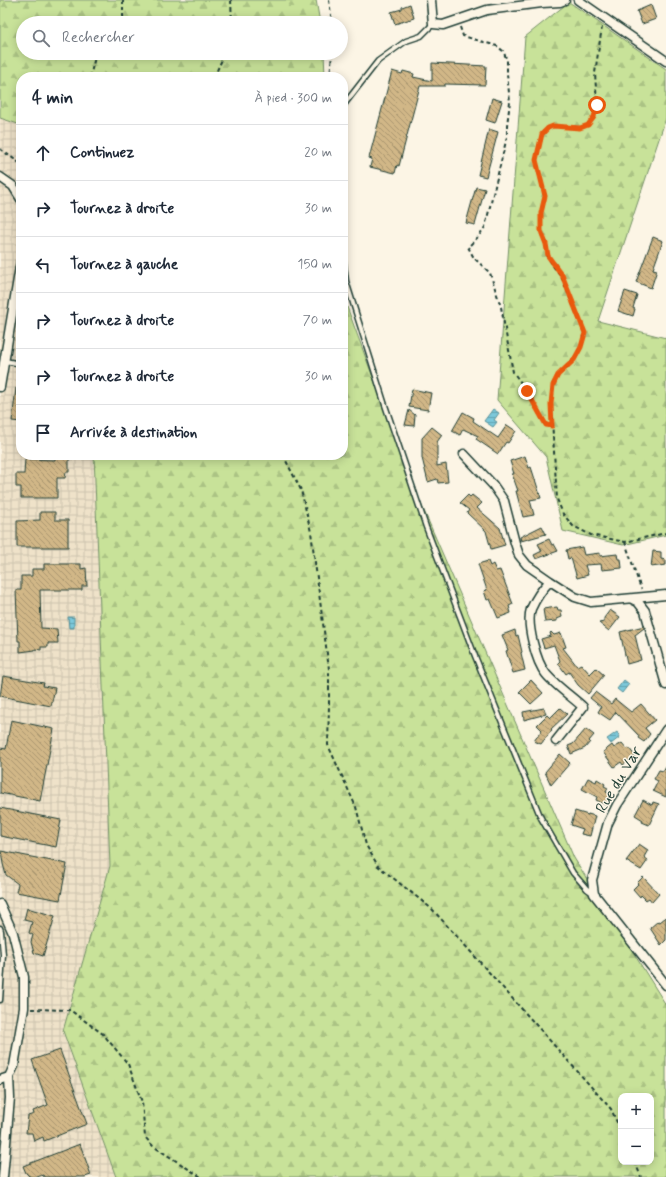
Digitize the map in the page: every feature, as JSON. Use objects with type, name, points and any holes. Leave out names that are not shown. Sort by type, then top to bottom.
[{"type":"street","points":[[431,0],[433,24],[444,25],[457,19],[486,10],[544,1],[560,2],[565,0]]},
{"type":"street","points":[[578,0],[666,61]]},
{"type":"street","points":[[0,177],[13,186],[16,190]]},
{"type":"street","points":[[0,387],[16,292]]},
{"type":"street","points":[[464,454],[493,486],[504,501],[514,543],[519,555],[527,565],[550,582],[575,597],[591,602],[666,595]]},
{"type":"street","points":[[550,582],[544,587],[531,610],[531,633],[540,665],[546,674],[583,707],[556,741]]},
{"type":"street","points":[[645,611],[646,606],[657,596]]},
{"type":"street","points":[[632,599],[642,606],[645,611],[666,685]]},
{"type":"street","name":"Rue du Var","points":[[594,894],[592,880],[608,823],[617,805],[666,730]]},
{"type":"street","points":[[594,894],[666,984]]},
{"type":"street","points":[[0,904],[13,933],[24,977],[24,1008],[14,1066],[9,1076],[10,1098],[3,1177]]},
{"type":"street","points":[[0,1080],[9,1076]]},
{"type":"lane","points":[[348,99],[378,60],[406,41],[421,36],[433,24]]},
{"type":"lane","points":[[348,287],[386,409],[426,527],[475,656],[541,818],[573,873],[587,889],[594,894]]},
{"type":"lane","points":[[5,361],[16,363]]},
{"type":"lane","points":[[0,928],[3,955],[0,1000]]},
{"type":"path","points":[[123,0],[124,16]]},
{"type":"path","points":[[232,0],[232,16]]},
{"type":"path","points":[[329,0],[331,16]]},
{"type":"path","points":[[457,19],[463,36],[497,46],[503,51],[507,60],[510,102],[507,137],[484,227],[478,237],[468,247],[474,258],[490,273],[501,308],[513,372],[527,391],[546,425],[552,426]]},
{"type":"path","points":[[604,19],[595,73],[597,105],[594,117],[588,125],[580,128],[553,126],[548,128],[542,134],[536,160],[545,196],[541,213],[541,231],[546,244],[548,256],[562,275],[585,333],[581,347],[574,360],[558,375],[553,385],[551,404],[557,499],[562,514],[573,526],[591,535],[625,542],[666,533]]},
{"type":"path","points":[[91,72],[94,60]]},
{"type":"path","points":[[216,72],[222,60]]},
{"type":"path","points":[[330,72],[331,60]]},
{"type":"path","points":[[0,149],[16,160]]},
{"type":"path","points":[[286,460],[301,490],[311,532],[329,669],[328,745],[356,807],[366,846],[378,866],[432,909],[476,957],[610,1109],[620,1129]]},
{"type":"path","points":[[625,542],[644,598]]},
{"type":"path","points":[[24,1008],[70,1010],[103,1034],[128,1064],[142,1102],[145,1137],[153,1146],[201,1177]]},
{"type":"path","points":[[636,1165],[641,1177]]},
{"type":"shaded area","points":[[0,118],[16,123],[16,460],[94,460],[110,866],[63,1031],[116,1177],[0,1177]]},
{"type":"green space","points":[[0,0],[316,0],[319,16],[16,16],[16,60],[324,60],[325,72],[16,72],[16,123],[0,118]]},
{"type":"green space","points":[[569,2],[666,69],[666,118],[598,321],[666,338],[666,535],[623,545],[563,531],[546,457],[497,400],[525,37]]},
{"type":"green space","points":[[348,310],[412,483],[574,858],[666,1005],[666,1177],[116,1177],[63,1031],[110,866],[94,460],[348,460]]},
{"type":"water","points":[[493,409],[499,413],[494,420],[497,422],[493,427],[484,421]]},
{"type":"water","points":[[68,617],[74,617],[74,628],[69,628]]},
{"type":"water","points":[[624,680],[629,684],[622,693],[617,689]]},
{"type":"water","points":[[617,732],[620,737],[611,744],[607,739]]},
{"type":"building","points":[[410,4],[414,18],[395,24],[391,12],[402,9],[402,7]]},
{"type":"building","points":[[651,5],[656,19],[642,24],[637,11]]},
{"type":"building","points":[[432,63],[486,66],[485,85],[445,84],[445,86],[420,86],[399,166],[397,165],[395,173],[370,167],[372,159],[369,158],[392,71],[402,74],[403,71],[414,74],[413,77],[432,81]]},
{"type":"building","points":[[492,98],[502,101],[495,123],[486,120]]},
{"type":"building","points":[[489,129],[498,132],[486,177],[478,175]]},
{"type":"building","points":[[476,187],[485,189],[475,225],[466,223]]},
{"type":"building","points":[[653,237],[663,241],[653,269],[657,270],[651,288],[636,282]]},
{"type":"building","points":[[625,291],[637,295],[633,308],[635,309],[633,316],[618,311]]},
{"type":"building","points":[[16,388],[16,421],[12,421]]},
{"type":"building","points":[[412,389],[431,393],[428,410],[409,407]]},
{"type":"building","points":[[409,410],[415,415],[414,426],[405,425]]},
{"type":"building","points":[[463,412],[474,418],[473,421],[498,438],[507,425],[516,431],[498,454],[476,439],[478,436],[463,429],[460,435],[452,431]]},
{"type":"building","points":[[432,427],[442,435],[437,442],[437,466],[446,464],[448,482],[438,483],[437,479],[428,482],[422,458],[422,438]]},
{"type":"building","points":[[525,456],[529,468],[531,467],[541,498],[530,500],[534,515],[523,517],[510,461]]},
{"type":"building","points":[[25,460],[69,460],[69,472],[66,472],[65,478],[57,478],[57,498],[21,498],[21,487],[16,487],[16,474],[24,474]]},
{"type":"building","points":[[468,495],[470,497],[472,495],[482,503],[477,508],[500,528],[505,545],[491,549],[486,531],[467,513],[469,510],[460,503]]},
{"type":"building","points":[[40,512],[55,512],[55,520],[68,520],[68,547],[17,547],[17,521],[40,520]]},
{"type":"building","points":[[542,526],[546,534],[521,541],[520,537]]},
{"type":"building","points":[[549,539],[558,551],[536,559],[534,555],[542,551],[538,544]]},
{"type":"building","points":[[582,547],[584,555],[600,553],[600,556],[617,554],[618,559],[621,559],[622,568],[602,570],[601,564],[585,565],[588,575],[577,578],[571,558],[568,559],[566,550]]},
{"type":"building","points":[[653,551],[661,552],[661,559],[666,560],[666,565],[651,567]]},
{"type":"building","points":[[488,561],[490,566],[493,564],[496,571],[500,570],[513,604],[509,606],[511,613],[498,618],[490,599],[487,600],[484,591],[487,590],[478,564]]},
{"type":"building","points":[[44,564],[81,564],[81,569],[86,568],[87,586],[82,586],[82,590],[40,590],[41,628],[57,629],[58,643],[48,643],[48,647],[41,647],[41,650],[35,649],[20,652],[20,641],[18,641],[16,590],[21,590],[21,576],[32,576],[32,569],[44,569]]},
{"type":"building","points":[[557,607],[558,610],[561,610],[562,617],[557,619],[557,621],[545,622],[543,609]]},
{"type":"building","points":[[610,610],[620,617],[609,631],[599,623],[604,622],[604,618]]},
{"type":"building","points":[[644,626],[644,628],[635,635],[641,660],[627,664],[620,632]]},
{"type":"building","points":[[515,630],[516,636],[518,635],[525,670],[513,673],[506,651],[508,650],[502,635]]},
{"type":"building","points":[[551,632],[554,635],[561,633],[566,647],[563,648],[577,666],[581,664],[590,674],[596,668],[604,675],[588,694],[578,685],[569,672],[566,674],[558,663],[560,661],[554,645],[544,648],[541,639],[551,636]]},
{"type":"building","points":[[3,676],[44,683],[43,686],[55,688],[51,706],[0,696]]},
{"type":"building","points":[[531,680],[543,693],[531,704],[519,692]]},
{"type":"building","points":[[595,692],[611,704],[615,699],[631,712],[641,704],[655,720],[645,728],[650,734],[644,742],[638,738],[639,736],[616,712],[610,720],[598,712],[601,707],[590,698]]},
{"type":"building","points":[[544,708],[546,714],[524,720],[523,712]]},
{"type":"building","points":[[560,708],[567,714],[551,729],[552,730],[541,744],[534,741],[542,730],[537,725],[547,715],[550,718]]},
{"type":"building","points":[[11,720],[54,729],[40,801],[0,793],[0,748],[6,749]]},
{"type":"building","points":[[586,729],[594,735],[589,741],[590,742],[585,748],[571,754],[568,746],[573,744]]},
{"type":"building","points":[[622,743],[627,749],[629,748],[635,756],[623,765],[621,762],[614,767],[603,752],[612,745],[614,748]]},
{"type":"building","points":[[560,754],[570,763],[551,785],[545,772]]},
{"type":"building","points":[[666,766],[666,797],[653,791],[658,781],[654,779],[659,770],[663,771]]},
{"type":"building","points":[[588,778],[596,782],[597,779],[605,784],[604,786],[608,788],[606,792],[614,796],[608,806],[596,800],[597,797],[582,789]]},
{"type":"building","points":[[643,800],[652,805],[653,802],[659,804],[649,825],[642,822],[643,820],[635,815]]},
{"type":"building","points":[[0,808],[61,820],[56,847],[0,836]]},
{"type":"building","points":[[575,811],[595,816],[590,836],[581,834],[583,829],[571,825]]},
{"type":"building","points":[[639,844],[648,850],[644,857],[648,860],[641,870],[626,861]]},
{"type":"building","points":[[1,851],[67,864],[60,900],[16,892],[18,884],[6,875]]},
{"type":"building","points":[[643,877],[659,894],[652,902],[649,898],[646,900],[641,895],[640,897],[633,889]]},
{"type":"building","points":[[27,908],[55,916],[43,956],[34,953],[31,942],[33,935],[29,933],[32,922],[24,920]]},
{"type":"building","points":[[666,917],[666,940],[661,945],[650,928],[658,921],[660,922]]},
{"type":"building","points":[[60,1050],[87,1124],[44,1141],[43,1137],[34,1141],[32,1133],[26,1133],[28,1116],[34,1114],[33,1111],[48,1105],[32,1060]]},
{"type":"building","points":[[80,1144],[91,1175],[85,1177],[44,1177],[43,1175],[32,1177],[26,1173],[23,1166]]},
{"type":"route","points":[[527,391],[546,425],[552,426],[551,404],[553,385],[558,375],[574,360],[581,347],[585,333],[562,275],[554,267],[548,256],[546,244],[541,231],[541,213],[545,196],[536,160],[542,134],[548,128],[553,126],[580,128],[588,125],[594,117],[597,105]]}]
